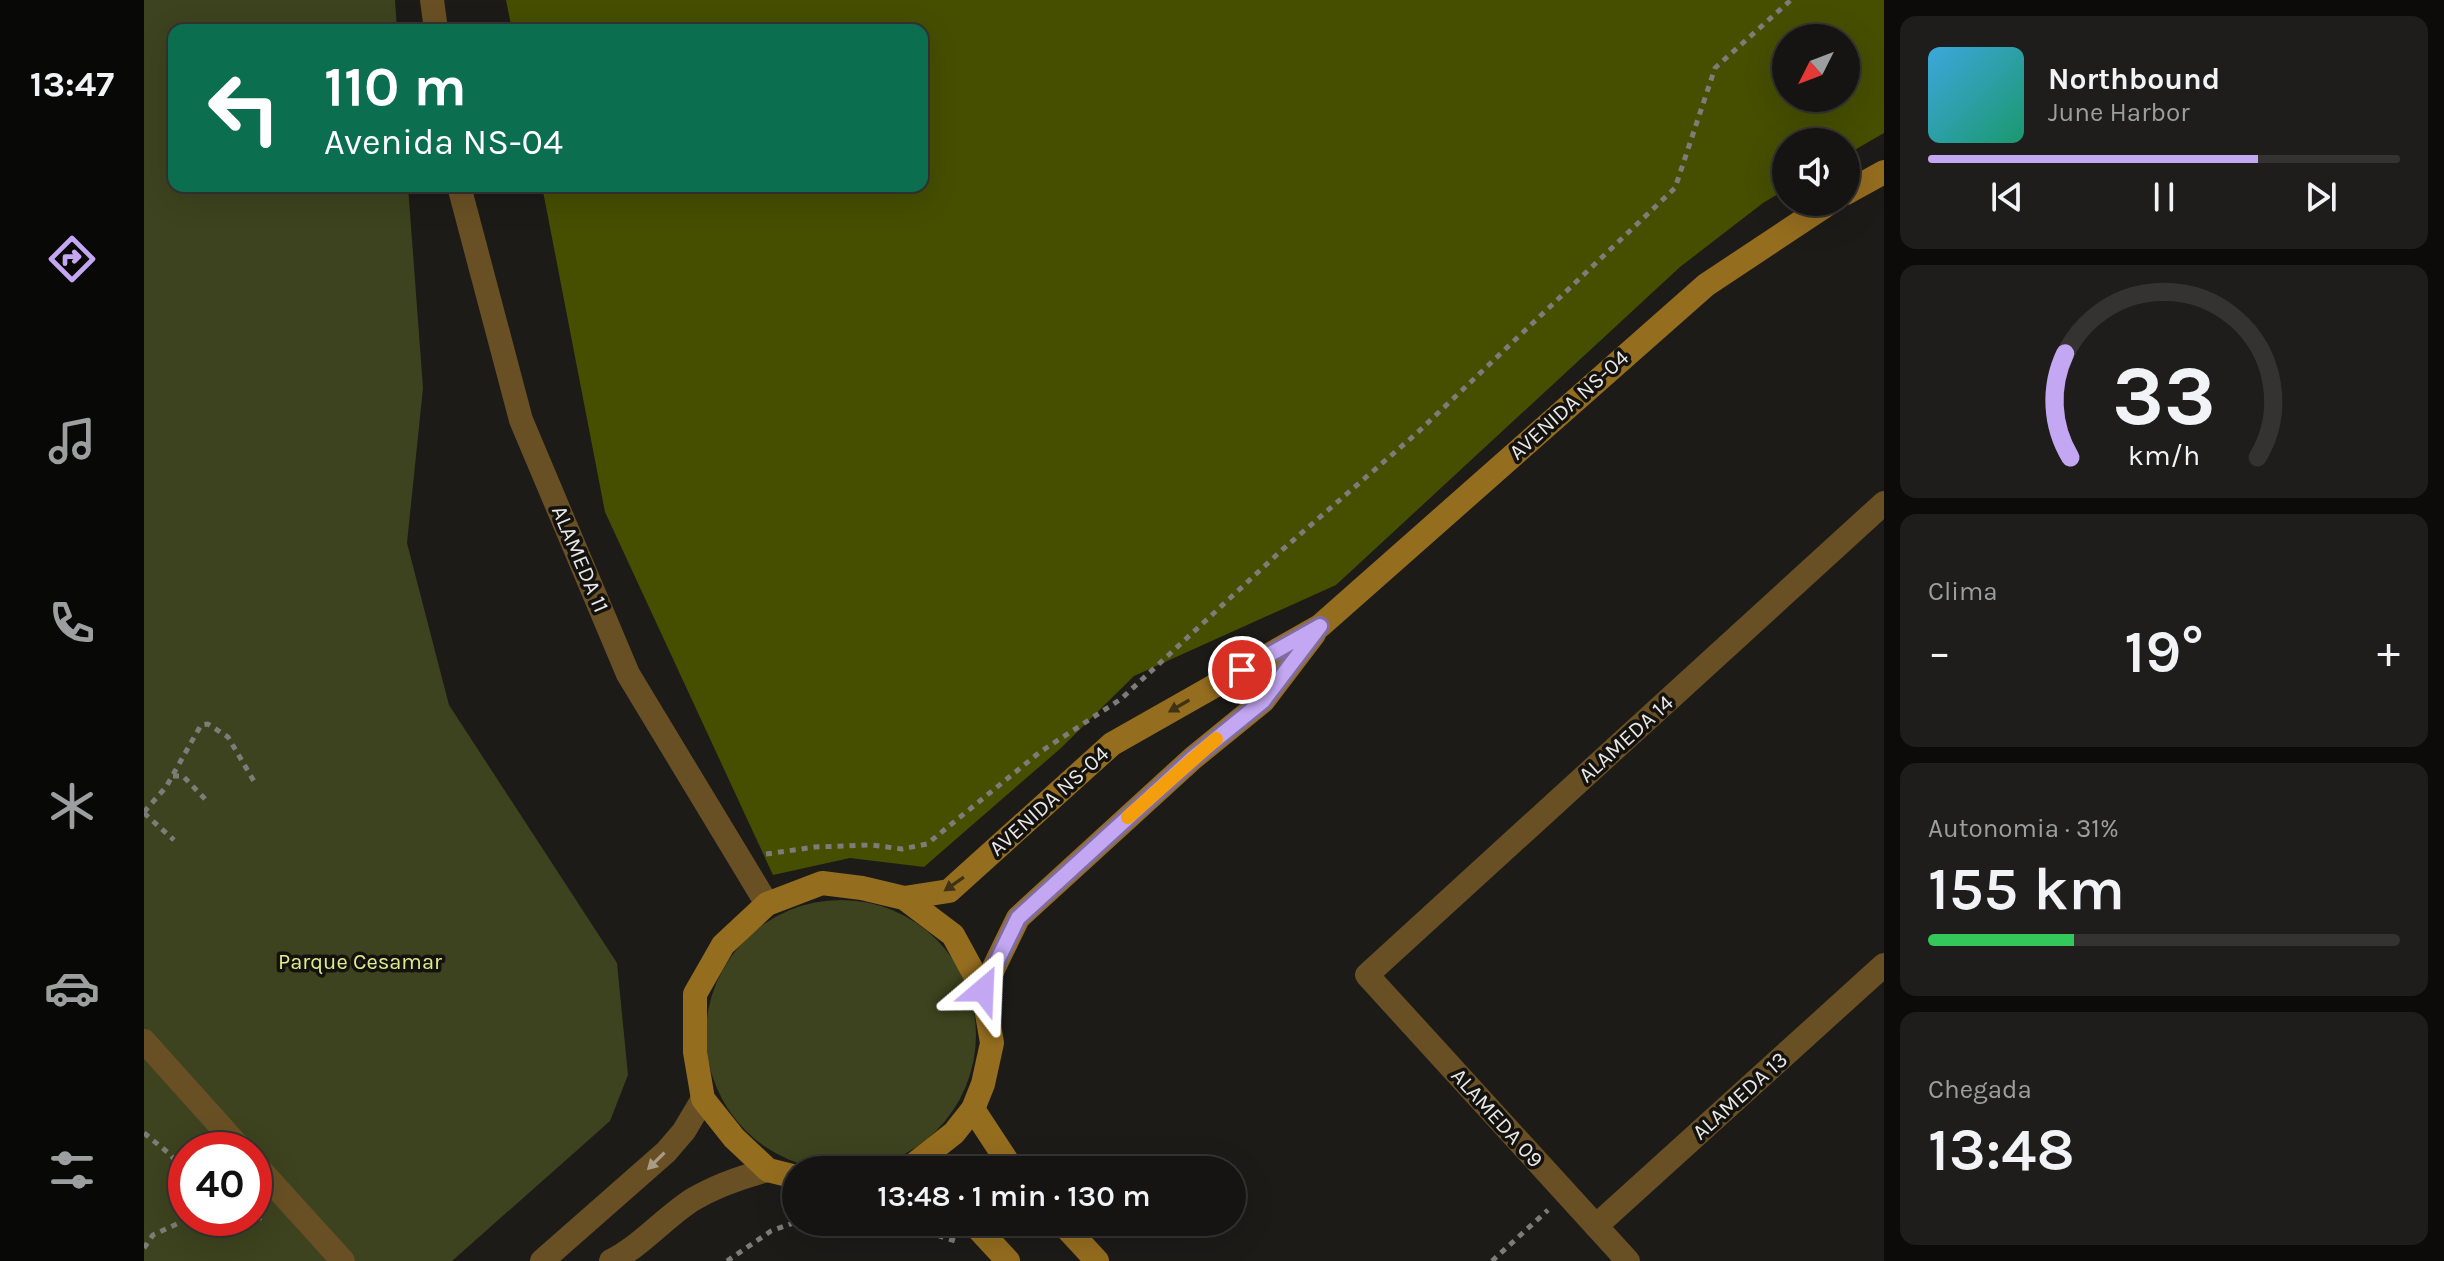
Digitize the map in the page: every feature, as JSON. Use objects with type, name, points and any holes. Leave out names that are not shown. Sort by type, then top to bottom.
[{"type":"street","points":[[432,0],[435,24]]},
{"type":"street","points":[[1860,185],[1884,172]]},
{"type":"street","name":"ALAMEDA 11","points":[[461,192],[521,420],[628,674],[767,904]]},
{"type":"street","name":"AVENIDA NS-04","points":[[983,990],[1018,918],[1193,758],[1263,701],[1320,626],[1706,285],[1810,216]]},
{"type":"street","name":"ALAMEDA 14","points":[[1367,975],[1884,503]]},
{"type":"street","name":"AVENIDA NS-04","points":[[904,898],[949,891],[1112,744],[1320,626]]},
{"type":"street","points":[[782,1174],[768,1170],[734,1138],[703,1099],[695,1052],[695,994],[723,945],[767,904],[822,883],[904,898],[953,935],[983,990],[992,1043],[983,1084],[973,1109],[954,1133],[925,1156]]},
{"type":"street","name":"ALAMEDA 13","points":[[1596,1226],[1884,965]]},
{"type":"street","name":"ALAMEDA 09","points":[[1367,975],[1628,1261]]},
{"type":"street","points":[[144,1041],[226,1132]]},
{"type":"street","points":[[542,1261],[666,1152],[684,1131],[703,1099]]},
{"type":"street","points":[[973,1109],[1004,1156]]},
{"type":"street","points":[[611,1261],[628,1253],[690,1202],[725,1182],[768,1170]]},
{"type":"street","points":[[272,1183],[343,1261]]},
{"type":"street","points":[[972,1236],[1008,1261]]},
{"type":"street","points":[[1074,1236],[1097,1261]]},
{"type":"path","points":[[740,858],[815,847],[871,845],[902,849],[927,844],[1040,752],[1121,699],[1226,601],[1417,433],[1675,188],[1715,68],[1791,0]]},
{"type":"path","points":[[174,840],[144,812],[173,776],[201,725],[208,724],[228,737],[255,783]]},
{"type":"path","points":[[173,776],[183,776],[205,799]]},
{"type":"path","points":[[144,1133],[168,1153]]},
{"type":"path","points":[[1492,1261],[1566,1193]]},
{"type":"path","points":[[727,1261],[771,1231],[782,1227]]},
{"type":"path","points":[[144,1248],[153,1235],[168,1228]]},
{"type":"green space","name":"Parque Cesamar","points":[[144,0],[395,0],[397,24],[168,24],[168,192],[408,192],[423,388],[407,543],[449,705],[617,963],[628,1075],[610,1121],[452,1261],[144,1261]]},
{"type":"green space","points":[[506,0],[1884,0],[1884,133],[1860,147],[1860,128],[1772,128],[1772,198],[1680,267],[1336,585],[1134,676],[1061,748],[924,867],[850,858],[773,875],[605,512],[543,192],[928,192],[928,24],[511,24]]},
{"type":"green space","points":[[815,902],[867,902],[893,910],[927,931],[937,939],[960,971],[974,1009],[974,1061],[960,1099],[937,1131],[901,1156],[782,1156],[755,1139],[737,1121],[716,1087],[708,1061],[708,1009],[716,983],[729,960],[745,939],[766,923],[789,910]]},
{"type":"slow traffic","points":[[1128,817],[1216,739]]},
{"type":"route","points":[[983,990],[1018,918],[1193,758],[1263,701],[1320,626],[1242,670]]}]
